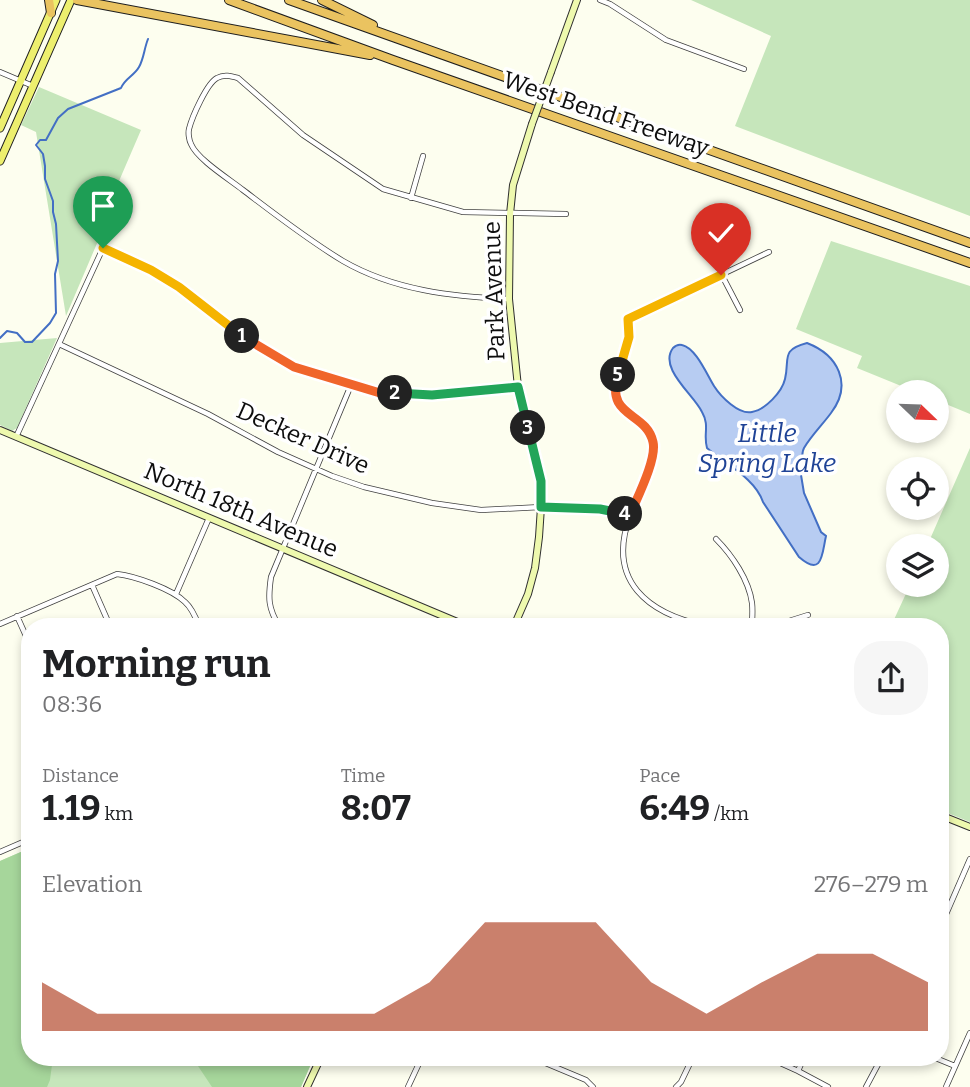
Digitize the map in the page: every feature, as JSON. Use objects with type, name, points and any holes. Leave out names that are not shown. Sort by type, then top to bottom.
[{"type":"highway","points":[[49,0],[51,13]]},
{"type":"highway","points":[[77,0],[393,60]]},
{"type":"highway","name":"West Bend Freeway","points":[[229,0],[970,263]]},
{"type":"highway","name":"West Bend Freeway","points":[[289,0],[970,243]]},
{"type":"highway","points":[[322,0],[394,36]]},
{"type":"main road","points":[[0,128],[56,0]]},
{"type":"main road","points":[[0,161],[71,0]]},
{"type":"street","name":"Park Avenue","points":[[518,618],[535,568],[540,537],[541,481],[518,387],[509,299],[510,214],[513,185],[577,0]]},
{"type":"street","points":[[600,0],[666,40],[744,69]]},
{"type":"street","points":[[0,72],[33,86]]},
{"type":"street","points":[[509,299],[463,297],[421,290],[385,279],[346,263],[302,235],[205,161],[191,145],[188,131],[206,90],[216,78],[228,75],[238,78],[303,135],[383,189],[463,212],[566,214]]},
{"type":"street","points":[[411,198],[423,156]]},
{"type":"street","points":[[701,235],[740,310]]},
{"type":"street","points":[[16,438],[103,248],[151,270],[179,287],[243,337],[294,367],[380,393],[432,395],[518,387]]},
{"type":"street","points":[[677,618],[654,606],[640,594],[629,577],[622,556],[623,536],[650,466],[654,444],[647,428],[626,412],[617,400],[615,384],[629,337],[628,319],[769,252]]},
{"type":"street","name":"Decker Drive","points":[[59,344],[208,414],[278,452],[364,487],[432,503],[481,510],[541,507],[600,509],[630,515]]},
{"type":"street","points":[[274,618],[268,597],[271,577],[351,385]]},
{"type":"street","name":"North 18th Avenue","points":[[0,430],[448,618]]},
{"type":"street","points":[[176,594],[209,518]]},
{"type":"street","points":[[716,539],[746,582],[752,603],[752,618]]},
{"type":"street","points":[[0,624],[117,574],[132,576],[176,594],[187,603],[195,618]]},
{"type":"street","points":[[92,585],[106,618]]},
{"type":"street","points":[[798,618],[808,615]]},
{"type":"street","points":[[17,616],[21,625]]},
{"type":"street","points":[[949,819],[970,827]]},
{"type":"street","points":[[0,852],[21,843]]},
{"type":"street","points":[[949,907],[970,859]]},
{"type":"street","points":[[946,1087],[970,1033]]},
{"type":"street","points":[[949,1064],[955,1066]]},
{"type":"street","points":[[307,1087],[317,1066]]},
{"type":"street","points":[[408,1087],[418,1066]]},
{"type":"street","points":[[553,1066],[586,1080],[593,1087]]},
{"type":"street","points":[[676,1087],[689,1066]]},
{"type":"street","points":[[787,1066],[828,1087]]},
{"type":"street","points":[[798,1071],[800,1066]]},
{"type":"street","points":[[866,1087],[877,1066]]},
{"type":"green space","points":[[691,0],[970,0],[970,216],[735,126],[771,36]]},
{"type":"green space","points":[[39,87],[141,130],[94,239],[98,241],[66,316],[36,132],[21,125]]},
{"type":"green space","points":[[831,241],[970,286],[970,414],[949,405],[949,380],[886,380],[857,368],[862,356],[796,329]]},
{"type":"green space","points":[[57,338],[17,428],[12,431],[0,425],[0,343]]},
{"type":"green space","points":[[970,448],[970,822],[949,814],[949,618],[895,618],[904,597],[949,597],[949,534],[932,534],[938,520],[949,520],[949,496]]},
{"type":"green space","points":[[21,852],[21,1066],[310,1066],[301,1087],[0,1087],[0,861]]},
{"type":"green space","points":[[21,852],[21,1066],[52,1066],[47,1087],[0,1087],[0,861]]},
{"type":"green space","points":[[198,1066],[310,1066],[301,1087],[212,1087]]},
{"type":"water","name":"Little Spring Lake","points":[[807,343],[827,355],[839,372],[841,381],[838,402],[802,454],[804,493],[821,532],[826,536],[820,561],[813,565],[799,557],[753,486],[707,448],[704,417],[673,373],[670,364],[670,356],[676,345],[687,347],[726,400],[742,411],[752,412],[762,408],[777,395],[785,379],[789,352]]},
{"type":"waterway","points":[[0,338],[7,331],[17,333],[25,342],[32,342],[56,313],[56,224],[53,201],[45,179],[43,154],[36,145],[40,140],[46,140],[58,118],[68,109],[121,88],[139,67],[148,39]]},
{"type":"route","points":[[103,248],[151,270],[179,287],[243,337],[294,367],[380,393],[432,395],[518,387],[541,481],[541,507],[600,509],[630,515],[650,466],[654,444],[647,428],[626,412],[617,400],[615,384],[629,337],[628,319],[721,275]]}]
